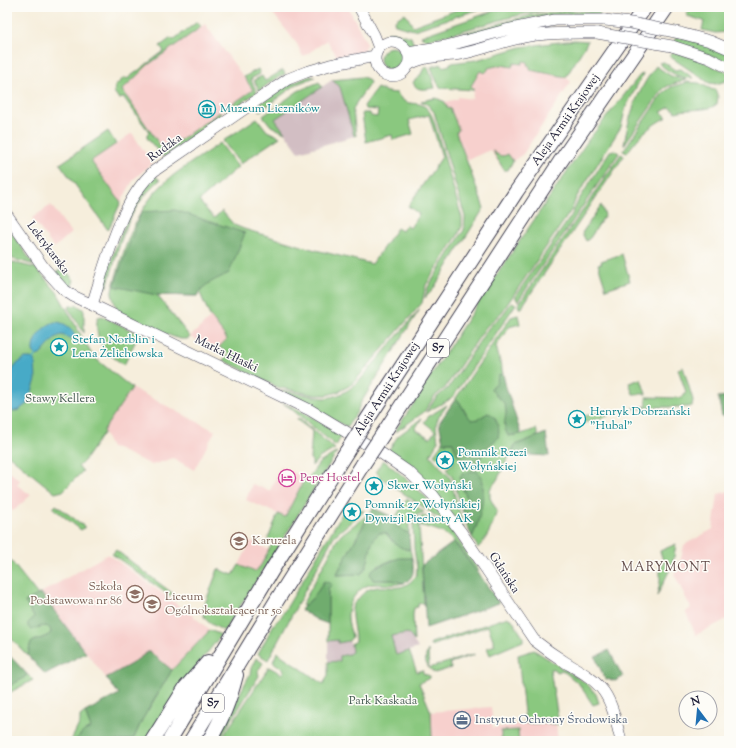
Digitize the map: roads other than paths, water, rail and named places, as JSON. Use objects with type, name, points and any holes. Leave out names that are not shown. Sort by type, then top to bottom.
[{"type":"highway","name":"Aleja Armii Krajowej","points":[[169,741],[234,633],[363,426],[517,191],[645,7]]},
{"type":"highway","name":"Aleja Armii Krajowej","points":[[191,741],[277,600],[382,434],[506,243],[667,7]]},
{"type":"highway","points":[[152,741],[186,687],[234,633]]},
{"type":"highway","points":[[208,741],[222,718],[229,702],[241,659]]},
{"type":"street","points":[[360,10],[389,42],[400,44],[407,52],[409,58],[407,66]]},
{"type":"street","points":[[360,10],[374,35],[377,52],[377,68],[382,73],[394,76],[418,60],[462,54],[504,41],[561,32],[597,33],[672,46],[709,58],[729,68]]},
{"type":"street","points":[[407,52],[446,46],[506,30],[556,20],[605,20],[631,23],[680,33],[710,41],[729,49]]},
{"type":"street","points":[[377,52],[389,42]]},
{"type":"street","name":"Rudzka","points":[[92,305],[123,216],[134,195],[147,179],[163,165],[288,79],[377,52]]},
{"type":"street","name":"Rudzka","points":[[319,69],[364,66],[377,68]]},
{"type":"street","name":"Lektykarska","points":[[7,215],[44,268],[63,289],[73,296],[92,305]]},
{"type":"street","name":"Marka Hłaski","points":[[92,305],[310,410],[346,431]]},
{"type":"street","name":"Gdańska","points":[[346,431],[410,473],[433,495],[461,532],[534,640],[548,652],[583,673],[605,693],[613,711],[621,741]]},
{"type":"water","name":"Stawy Kellera","points":[[55,322],[62,323],[71,329],[76,339],[74,340],[62,335],[56,337],[40,355],[36,356],[33,351],[34,342],[43,329]]},
{"type":"water","name":"Stawy Kellera","points":[[25,358],[31,358],[35,361],[36,380],[28,403],[19,410],[7,413],[7,374],[10,373],[17,364]]},
{"type":"waterway","points":[[33,359],[37,354]]},
{"type":"place","name":"Muzeum Liczników","points":[[207,109]]},
{"type":"place","name":"Stefan Norblin i Lena Żelichowska","points":[[59,347]]},
{"type":"place","name":"Henryk Dobrzański \"Hubal\"","points":[[577,419]]},
{"type":"place","name":"Pomnik Rzezi Wołyńskiej","points":[[445,460]]},
{"type":"place","name":"Pepe Hostel","points":[[287,478]]},
{"type":"place","name":"Skwer Wołyński","points":[[374,486]]},
{"type":"place","name":"Pomnik 27 Wołyńskiej Dywizji Piechoty AK","points":[[352,512]]},
{"type":"place","name":"Karuzela","points":[[239,541]]},
{"type":"place","name":"Szkoła Podstawowa nr 86","points":[[135,594]]},
{"type":"place","name":"Liceum Ogólnokształcące nr 50","points":[[152,604]]},
{"type":"place","name":"Instytut Ochrony Środowiska","points":[[462,720]]},
{"type":"district","name":"MARYMONT","points":[[666,568]]},
{"type":"park label","name":"Park Kaskada","points":[[383,701]]}]
